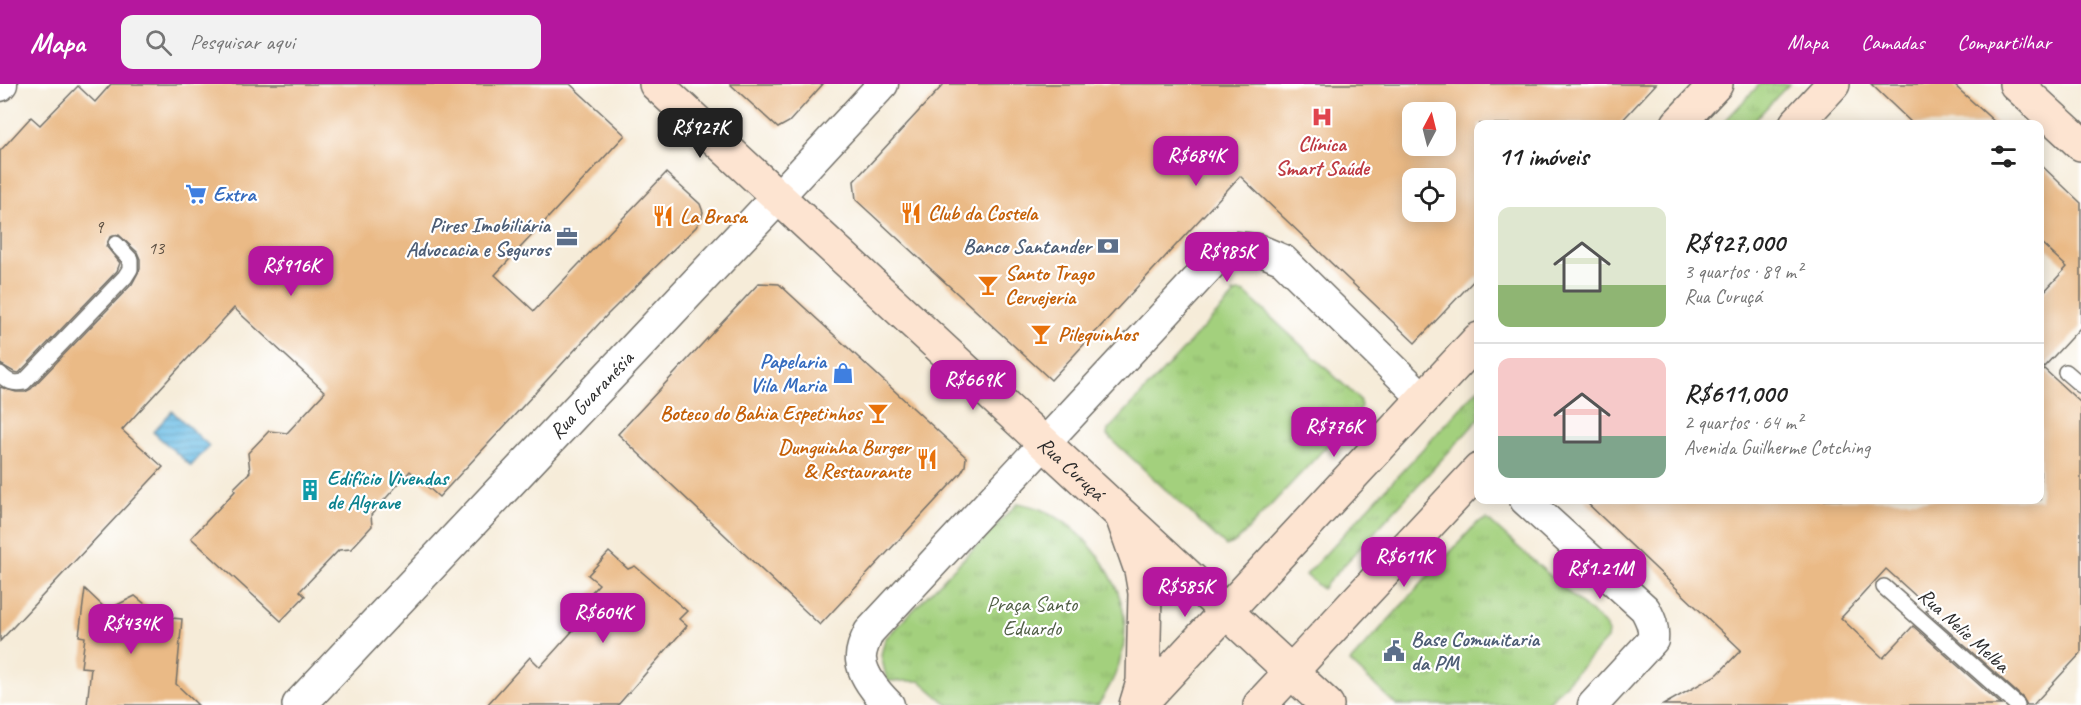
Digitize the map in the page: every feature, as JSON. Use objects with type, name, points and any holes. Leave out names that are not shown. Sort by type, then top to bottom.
[{"type":"main road","name":"Rua Curuçá","points":[[656,84],[1327,705]]},
{"type":"main road","points":[[1682,120],[1716,84]]},
{"type":"main road","points":[[1800,120],[1833,84]]},
{"type":"main road","points":[[2016,84],[2081,144]]},
{"type":"main road","points":[[1137,705],[1474,344]]},
{"type":"main road","points":[[1260,705],[1474,475]]},
{"type":"main road","points":[[1122,515],[1141,570],[1145,593],[1143,682],[1137,705]]},
{"type":"street","name":"Rua Guaranésia","points":[[299,705],[884,84]]},
{"type":"street","points":[[889,705],[881,698],[868,678],[861,660],[862,647],[869,632],[1218,257],[1236,247],[1257,249],[1282,260],[1424,399]]},
{"type":"street","points":[[1529,504],[1645,609],[1652,620],[1653,640],[1593,705]]},
{"type":"lane","points":[[0,374],[14,384],[24,382],[124,277],[130,269],[130,259],[116,244]]},
{"type":"lane","points":[[2067,372],[2081,385]]},
{"type":"lane","name":"Rua Nelie Melba","points":[[1884,587],[2017,705]]},
{"type":"green space","points":[[1760,84],[1789,84],[1755,120],[1726,120]]},
{"type":"green space","points":[[1232,293],[1245,293],[1359,399],[1361,405],[1360,411],[1236,542],[1226,546],[1107,435],[1108,430],[1235,294]]},
{"type":"green space","points":[[1474,393],[1474,424],[1322,589],[1306,575]]},
{"type":"green space","name":"Praça Santo Eduardo","points":[[1018,503],[1040,509],[1072,528],[1099,557],[1117,591],[1123,609],[1125,627],[1123,648],[1114,678],[1098,705],[948,705],[920,681],[887,681],[881,655],[885,639]]},
{"type":"green space","points":[[1487,519],[1607,627],[1607,639],[1546,705],[1396,705],[1350,662],[1477,523]]},
{"type":"water","points":[[172,411],[209,446],[191,466],[153,432]]},
{"type":"building","points":[[111,84],[570,84],[625,135],[495,275],[534,311],[666,173],[700,204],[703,212],[696,227],[608,314],[439,497],[410,471],[371,515],[372,526],[351,549],[339,550],[300,591],[305,596],[281,621],[191,538],[250,472],[248,453],[269,431],[287,433],[325,392],[234,308],[122,430],[163,467],[0,641],[0,387],[16,392],[31,389],[132,284],[140,269],[140,259],[137,252],[119,235],[110,237],[106,246],[120,263],[117,271],[19,373],[0,364],[0,151],[31,117],[40,125],[78,86],[95,102]]},
{"type":"building","points":[[730,84],[823,84],[789,122],[778,128]]},
{"type":"building","points":[[944,84],[1656,84],[1623,120],[1474,120],[1474,280],[1415,343],[1240,176],[1051,380],[856,200],[854,181]]},
{"type":"building","points":[[1871,84],[1953,84],[1993,120],[1909,120]]},
{"type":"building","points":[[2044,168],[2081,203],[2081,327],[2044,367],[2044,292],[2067,267],[2044,246]]},
{"type":"building","points":[[759,283],[779,284],[966,457],[961,473],[820,625],[618,434]]},
{"type":"building","points":[[2044,369],[2081,403],[2081,653],[2033,705],[2027,705],[2023,698],[1926,611],[1929,608],[1886,569],[1841,618],[1883,658],[1913,626],[2002,705],[1663,705],[1718,674],[1741,650],[1588,504],[2044,504]]},
{"type":"building","points":[[609,552],[628,569],[635,566],[687,611],[679,619],[687,626],[618,705],[487,705],[530,657],[540,667],[587,615],[578,607],[599,584],[588,575]]},
{"type":"building","points":[[85,589],[107,610],[135,596],[161,617],[182,619],[176,684],[198,705],[87,705],[91,668],[81,667],[85,637],[79,636]]},
{"type":"place","name":"Clínica Smart Saúde","points":[[1322,117]]},
{"type":"place","name":"Extra","points":[[196,194]]},
{"type":"place","name":"Club da Costela","points":[[911,213]]},
{"type":"place","name":"La Brasa","points":[[663,216]]},
{"type":"place","name":"Pires Imobiliária Advocacia e Seguros","points":[[567,237]]},
{"type":"place","name":"Banco Santander","points":[[1108,246]]},
{"type":"place","name":"Santo Trago Cervejeria","points":[[988,285]]},
{"type":"place","name":"Pilequinhos","points":[[1041,334]]},
{"type":"place","name":"Papelaria Vila Maria","points":[[843,373]]},
{"type":"place","name":"Boteco do Bahia Espetinhos","points":[[878,413]]},
{"type":"place","name":"Dunguinha Burger & Restaurante","points":[[927,459]]},
{"type":"place","name":"Edifício Vivendas de Algrave","points":[[310,490]]},
{"type":"place","name":"Base Comunitaria da PM","points":[[1394,651]]}]
